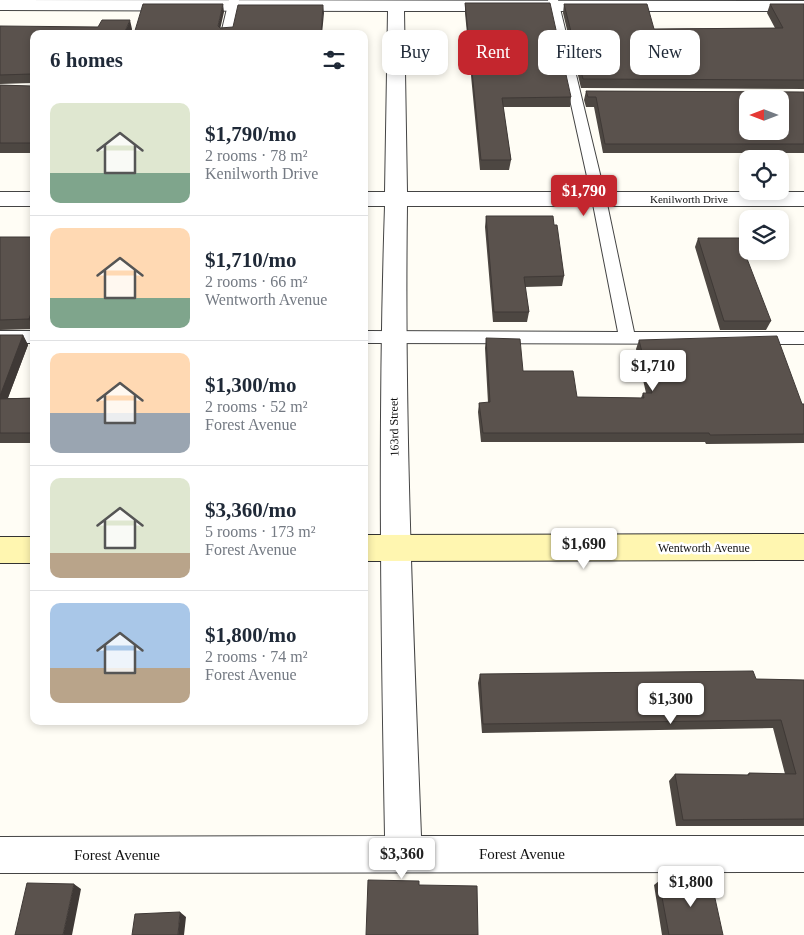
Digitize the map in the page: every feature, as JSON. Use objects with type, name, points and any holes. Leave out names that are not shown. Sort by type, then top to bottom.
[{"type":"street","points":[[0,5],[234,2],[553,2],[804,6]]},
{"type":"street","name":"163rd Street","points":[[396,2],[396,199],[393,337],[403,854]]},
{"type":"street","points":[[0,199],[30,199]]},
{"type":"street","name":"Kenilworth Drive","points":[[368,199],[804,199]]},
{"type":"street","name":"Wentworth Avenue","points":[[368,548],[804,547]]},
{"type":"street","points":[[0,550],[30,550]]},
{"type":"street","name":"Forest Avenue","points":[[0,855],[804,854]]},
{"type":"lane","points":[[228,30],[234,2]]},
{"type":"lane","points":[[553,2],[580,94],[627,338]]},
{"type":"lane","points":[[0,337],[30,337]]},
{"type":"lane","points":[[368,337],[804,338]]},
{"type":"building","points":[[465,3],[550,3],[556,30],[538,30],[538,75],[566,75],[571,97],[502,98],[511,160],[481,160],[472,75],[528,75],[528,30],[468,30]]},
{"type":"building","points":[[143,4],[223,4],[218,26],[220,28],[233,27],[238,5],[323,5],[321,30],[135,30]]},
{"type":"building","points":[[564,4],[647,4],[654,29],[783,28],[770,4],[804,4],[804,80],[583,79],[582,75],[620,75],[620,30],[571,30]]},
{"type":"building","points":[[102,20],[130,20],[126,30],[30,30],[30,74],[0,75],[0,26],[98,27]]},
{"type":"building","points":[[0,85],[30,86],[30,143],[0,143]]},
{"type":"building","points":[[586,91],[739,92],[739,140],[789,140],[789,92],[804,92],[804,144],[605,144],[596,97],[588,97]]},
{"type":"building","points":[[486,216],[553,216],[554,225],[557,225],[564,276],[524,277],[529,312],[494,312]]},
{"type":"building","points":[[0,237],[30,237],[29,319],[0,320]]},
{"type":"building","points":[[698,238],[739,238],[739,260],[747,260],[771,321],[724,321]]},
{"type":"building","points":[[0,335],[23,335],[0,396]]},
{"type":"building","points":[[777,336],[802,404],[804,404],[804,434],[483,433],[479,403],[490,402],[486,338],[520,339],[523,371],[573,371],[577,397],[644,398],[643,393],[652,393],[639,340]]},
{"type":"building","points":[[30,398],[30,433],[0,433],[0,399]]},
{"type":"building","points":[[753,671],[756,679],[804,680],[804,819],[683,820],[675,774],[796,774],[781,720],[483,724],[480,674]]},
{"type":"building","points":[[368,880],[419,881],[419,885],[477,886],[478,935],[366,935]]},
{"type":"building","points":[[711,880],[723,935],[669,935],[659,881]]},
{"type":"building","points":[[27,883],[74,884],[63,935],[15,935]]},
{"type":"building","points":[[180,912],[178,935],[132,935],[135,914]]}]
